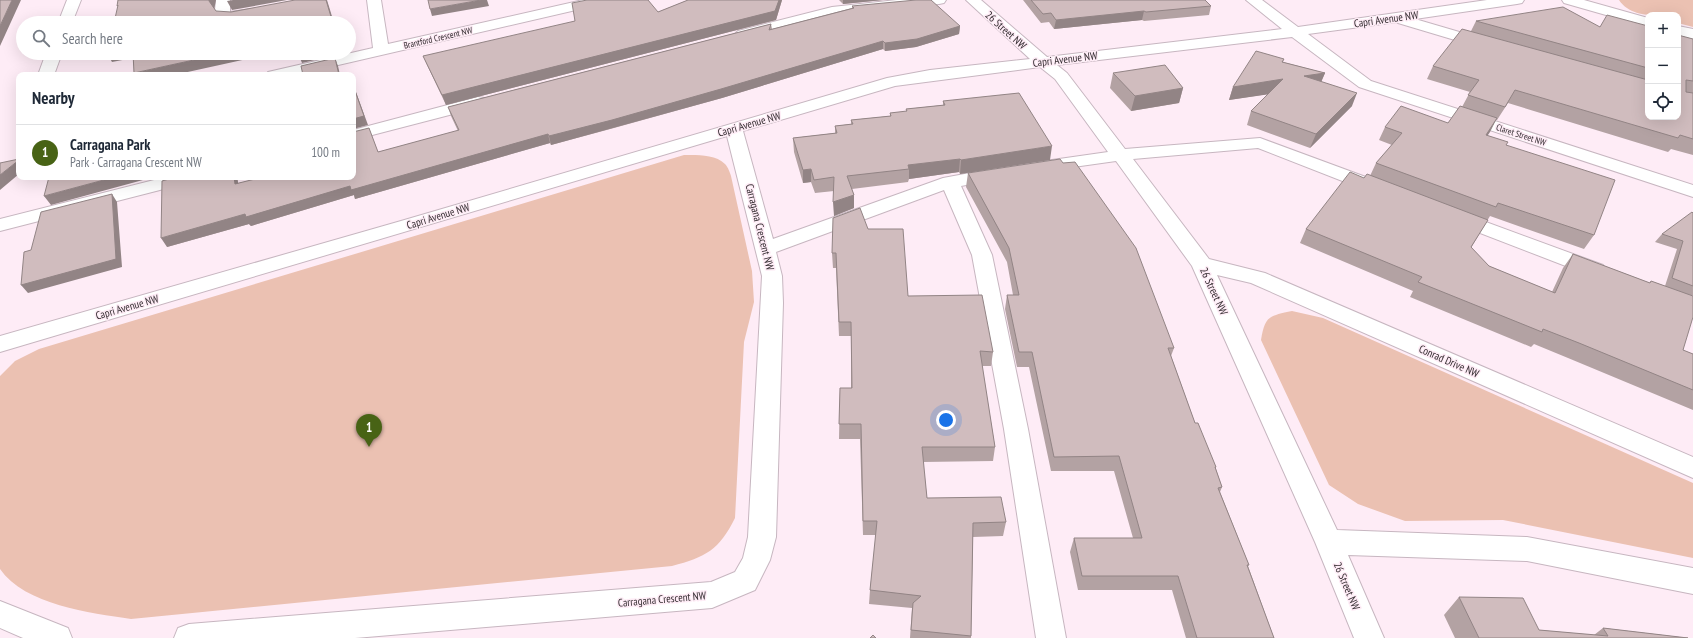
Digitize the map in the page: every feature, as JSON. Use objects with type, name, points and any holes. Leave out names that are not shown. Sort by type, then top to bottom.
[{"type":"street","points":[[68,16],[74,0]]},
{"type":"street","points":[[224,0],[222,10],[226,16],[236,16],[266,10]]},
{"type":"street","points":[[374,0],[381,51]]},
{"type":"street","name":"Brantford Crescent NW","points":[[356,57],[602,0]]},
{"type":"street","points":[[732,37],[827,5],[939,0]]},
{"type":"street","name":"26 Street NW","points":[[973,0],[1061,76],[1202,264],[1329,542],[1369,638]]},
{"type":"street","name":"Claret Street NW","points":[[1253,0],[1355,78],[1381,90],[1693,191]]},
{"type":"street","name":"Capri Avenue NW","points":[[0,344],[893,81],[930,75],[1395,18],[1517,0]]},
{"type":"street","points":[[1569,0],[1645,21]]},
{"type":"street","points":[[1395,18],[1503,49]]},
{"type":"street","points":[[1681,31],[1693,34]]},
{"type":"street","points":[[47,72],[51,60]]},
{"type":"street","name":"Brantford Crescent NW","points":[[287,72],[341,60]]},
{"type":"street","points":[[356,134],[493,98]]},
{"type":"street","name":"Carragana Crescent NW","points":[[189,638],[712,595],[745,581],[756,560],[762,537],[772,276],[734,128]]},
{"type":"street","points":[[765,249],[950,182],[1019,170],[1143,152],[1260,143],[1394,194]]},
{"type":"street","points":[[0,225],[176,180]]},
{"type":"street","points":[[950,182],[982,255],[1016,429],[1051,638]]},
{"type":"street","points":[[1439,211],[1611,276]]},
{"type":"street","name":"Conrad Drive NW","points":[[1202,264],[1258,278],[1693,468]]},
{"type":"street","points":[[1329,542],[1527,549],[1693,581]]},
{"type":"street","points":[[0,614],[57,638]]},
{"type":"shaded area","points":[[1619,0],[1693,0],[1693,27],[1681,24],[1681,12],[1645,12],[1645,15],[1624,6]]},
{"type":"shaded area","points":[[684,155],[700,155],[716,158],[728,168],[752,271],[754,302],[744,342],[735,518],[723,538],[710,551],[684,563],[672,566],[131,619],[78,610],[42,599],[25,591],[11,581],[0,569],[0,376],[15,361],[39,349]]},
{"type":"shaded area","points":[[1292,311],[1323,318],[1693,483],[1693,558],[1503,520],[1405,521],[1358,504],[1329,485],[1261,340],[1264,326],[1269,318],[1278,314]]},
{"type":"building","points":[[0,0],[12,0],[0,26]]},
{"type":"building","points":[[118,0],[209,0],[216,11],[231,12],[295,0],[326,0],[331,16],[116,16],[118,5],[117,6]]},
{"type":"building","points":[[428,0],[481,0],[430,9]]},
{"type":"building","points":[[587,0],[648,0],[658,12],[688,0],[779,0],[775,11],[442,95],[423,56],[575,21],[572,3]]},
{"type":"building","points":[[931,0],[960,26],[917,39],[885,43],[883,41],[612,120],[549,136],[548,134],[351,190],[350,186],[246,217],[245,214],[161,238],[162,181],[234,180],[235,184],[251,180],[356,180],[356,131],[369,128],[378,152],[459,130],[448,107],[771,24],[769,30],[854,8],[852,6]]},
{"type":"building","points":[[1031,0],[1205,0],[1211,6],[1056,20],[1051,13],[1043,14]]},
{"type":"building","points":[[1563,7],[1600,27],[1607,15],[1645,25],[1645,67],[1476,21]]},
{"type":"building","points":[[1462,29],[1645,79],[1645,120],[1681,120],[1681,36],[1693,39],[1693,81],[1686,80],[1686,92],[1693,93],[1693,139],[1680,135],[1678,138],[1515,90],[1505,107],[1468,95],[1479,80],[1433,66]]},
{"type":"building","points":[[1256,51],[1284,59],[1282,62],[1325,73],[1304,76],[1357,93],[1316,134],[1251,111],[1283,79],[1233,87]]},
{"type":"building","points":[[133,60],[194,60],[139,72],[134,72]]},
{"type":"building","points":[[326,60],[335,60],[338,72],[302,72],[301,66]]},
{"type":"building","points":[[1165,65],[1183,88],[1135,96],[1113,73]]},
{"type":"building","points":[[356,93],[364,116],[356,118]]},
{"type":"building","points":[[1019,93],[1052,146],[961,160],[908,165],[909,169],[847,176],[854,195],[833,202],[834,177],[814,180],[811,169],[803,170],[793,138],[837,133],[835,126],[853,124],[851,120],[891,116],[890,113],[907,111],[906,109],[945,105],[943,101]]},
{"type":"building","points":[[1401,106],[1448,123],[1460,106],[1497,118],[1486,135],[1508,142],[1506,145],[1615,180],[1594,235],[1498,203],[1496,207],[1376,163],[1402,133],[1385,127]]},
{"type":"building","points":[[1060,159],[1063,163],[1075,162],[1136,248],[1174,348],[1168,348],[1195,423],[1198,423],[1216,467],[1222,487],[1218,488],[1249,565],[1247,565],[1274,638],[1197,638],[1178,576],[1082,576],[1074,538],[1142,538],[1119,456],[1054,457],[1032,352],[1019,352],[1007,295],[1019,295],[1009,248],[968,173]]},
{"type":"building","points":[[16,160],[16,162],[0,175],[0,163]]},
{"type":"building","points":[[1350,172],[1364,178],[1367,174],[1488,220],[1471,247],[1489,266],[1555,293],[1573,254],[1650,283],[1651,281],[1693,296],[1693,317],[1683,350],[1693,354],[1693,390],[1579,343],[1543,329],[1542,332],[1418,282],[1422,277],[1306,229]]},
{"type":"building","points":[[48,180],[104,180],[44,196]]},
{"type":"building","points":[[112,194],[116,259],[21,285],[24,252],[31,250],[41,212]]},
{"type":"building","points":[[860,208],[868,229],[903,229],[908,296],[982,295],[993,352],[980,351],[995,447],[922,447],[927,498],[1001,497],[1006,522],[973,523],[971,636],[911,630],[913,603],[921,596],[870,590],[877,521],[863,521],[861,424],[839,424],[840,388],[852,388],[851,322],[839,322],[836,253],[832,253],[833,218]]},
{"type":"building","points":[[1692,212],[1693,286],[1672,278],[1683,241],[1662,234]]},
{"type":"building","points":[[1459,597],[1523,598],[1539,630],[1608,636],[1603,628],[1688,638],[1479,638]]},
{"type":"place","name":"Carragana Park","points":[[369,447]]}]
